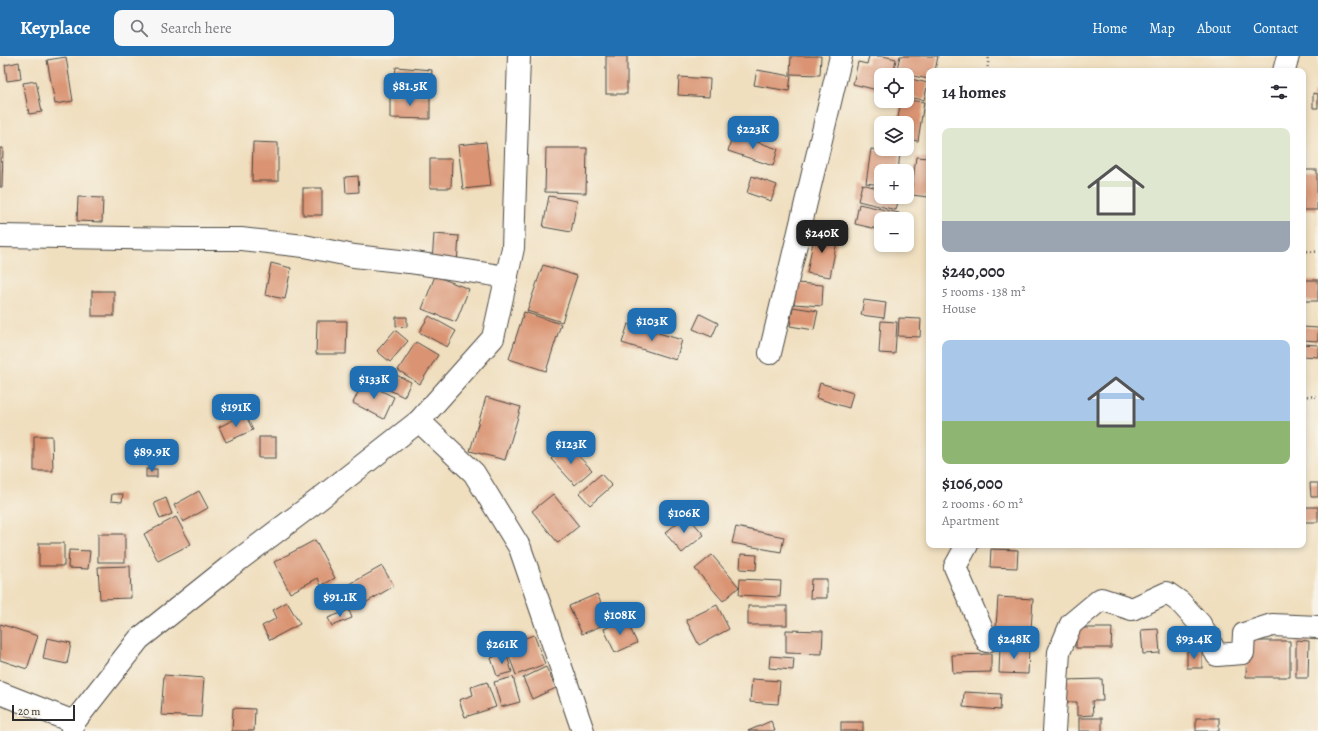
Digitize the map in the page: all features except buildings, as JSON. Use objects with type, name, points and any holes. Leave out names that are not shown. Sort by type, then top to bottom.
[{"type":"street","points":[[0,693],[73,726],[139,639],[418,421],[493,338],[513,248],[519,56]]},
{"type":"street","points":[[770,353],[841,56]]},
{"type":"street","points":[[1285,68],[1288,56]]},
{"type":"street","points":[[0,236],[241,239],[304,246],[354,256],[409,262],[506,277]]},
{"type":"street","points":[[418,421],[474,472],[520,548],[583,731]]},
{"type":"street","points":[[965,548],[955,567],[987,641]]},
{"type":"street","points":[[1054,731],[1058,652],[1071,624],[1101,599],[1132,609],[1167,593],[1180,602],[1200,624],[1217,655],[1243,653],[1244,634],[1272,625],[1318,627]]},
{"type":"path","points":[[987,68],[989,56]]},
{"type":"path","points":[[1306,251],[1318,252]]},
{"type":"path","points":[[1306,396],[1318,397]]}]
